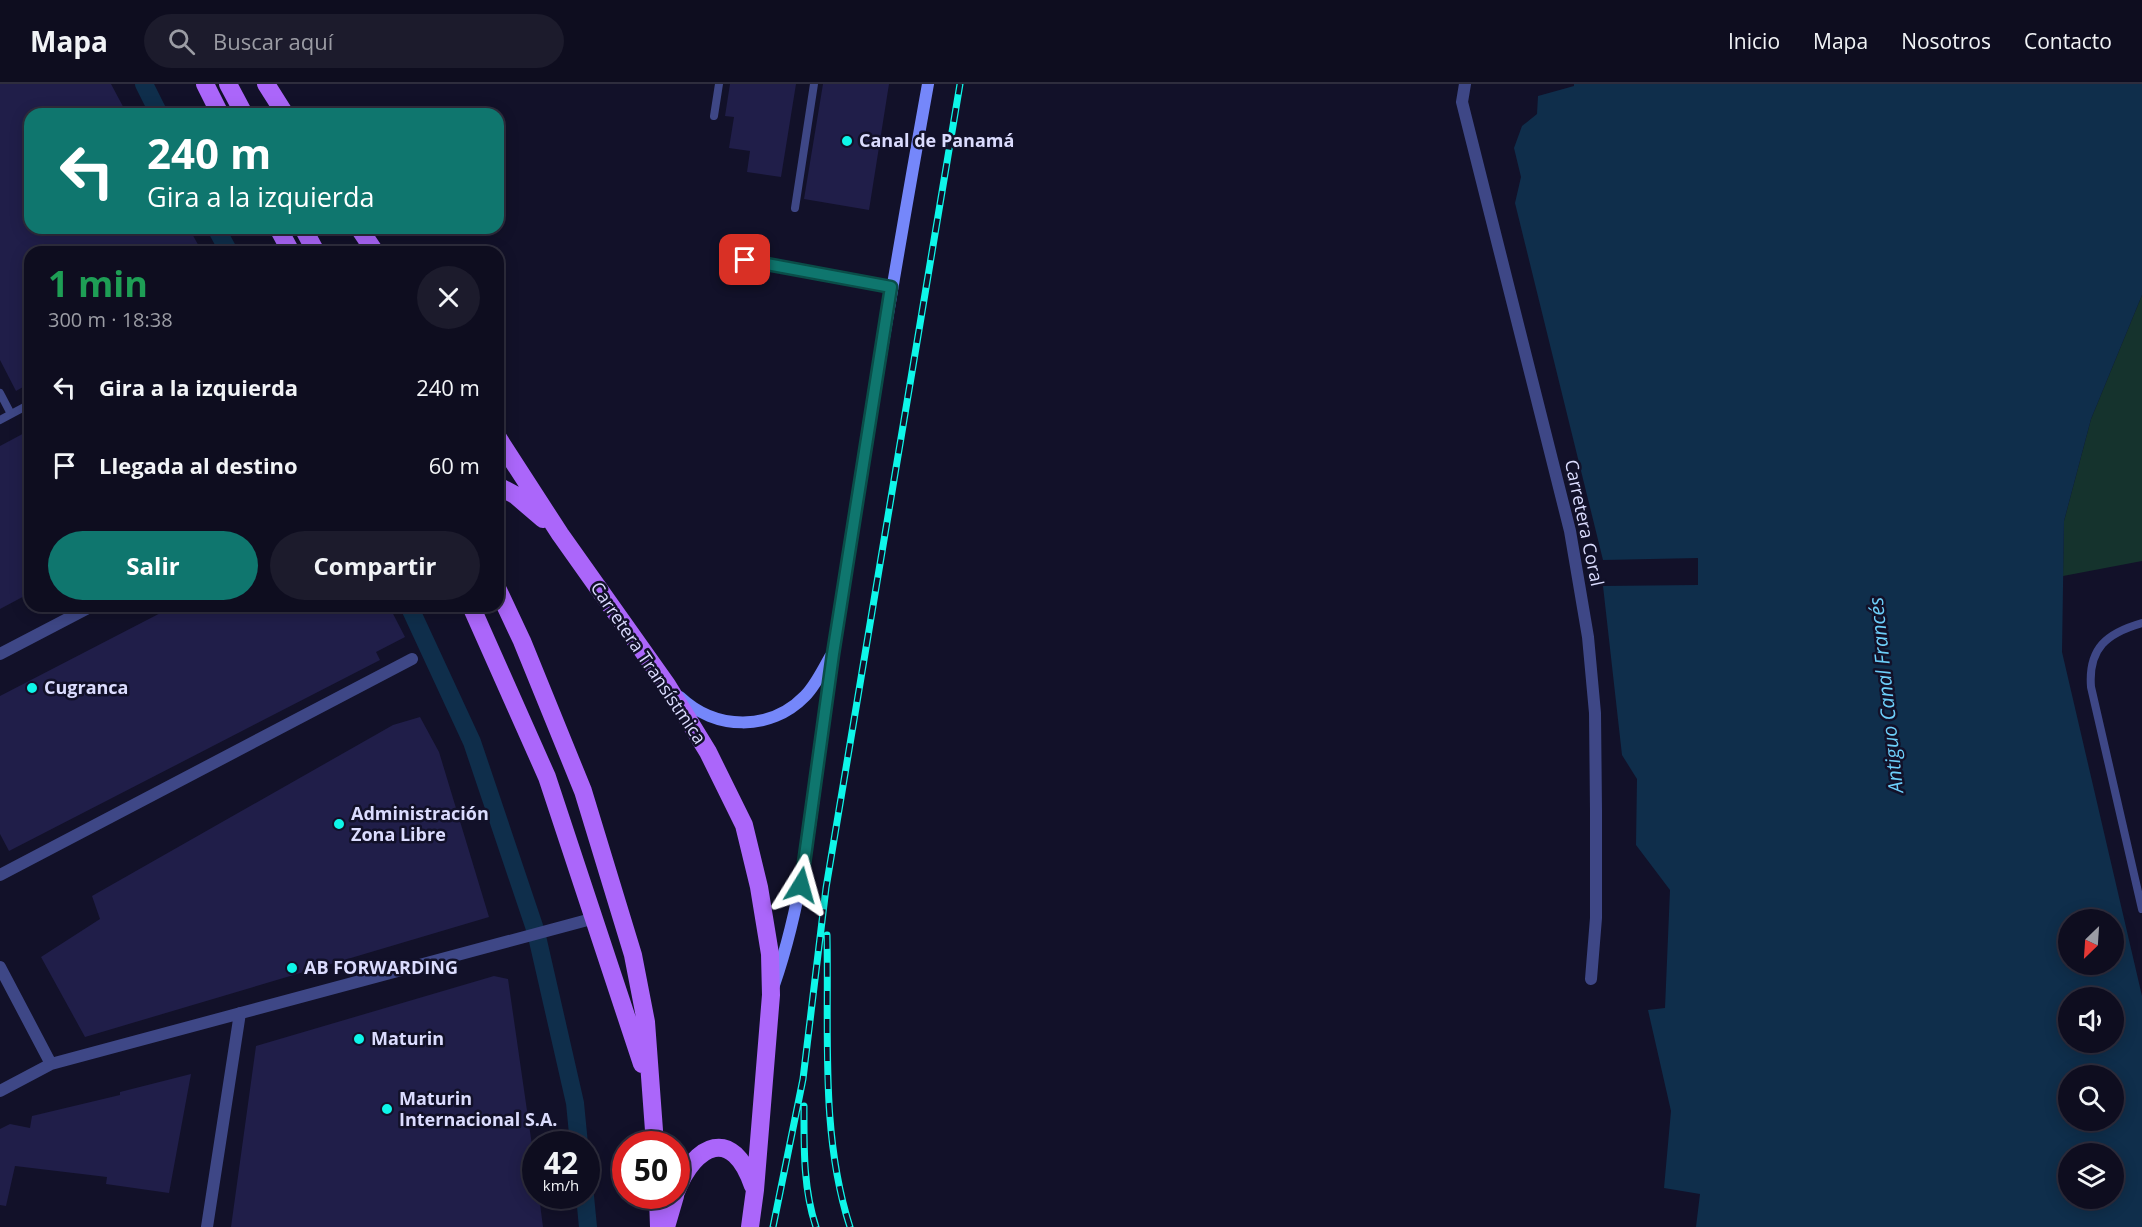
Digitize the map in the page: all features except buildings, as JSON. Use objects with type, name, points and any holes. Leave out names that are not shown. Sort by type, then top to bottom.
[{"type":"main road","points":[[205,84],[217,108]]},
{"type":"main road","points":[[228,84],[241,108]]},
{"type":"main road","points":[[266,84],[281,108]]},
{"type":"main road","points":[[771,995],[788,944],[801,885],[833,654],[891,287],[928,84]]},
{"type":"main road","name":"Carretera Transístmica","points":[[504,447],[560,534],[667,685],[708,752],[744,825],[759,887],[770,954],[771,995],[750,1227]]},
{"type":"main road","points":[[504,489],[515,495],[560,534]]},
{"type":"main road","points":[[504,603],[583,791],[633,955],[646,1022],[654,1131]]},
{"type":"main road","points":[[474,612],[547,777],[652,1094]]},
{"type":"main road","points":[[667,685],[692,708],[720,720],[745,724],[785,713],[806,695],[833,654]]},
{"type":"main road","points":[[690,1165],[694,1159],[706,1151],[718,1148],[731,1152],[742,1162],[755,1190]]},
{"type":"main road","points":[[658,1209],[659,1227]]},
{"type":"main road","points":[[666,1227],[671,1209]]},
{"type":"street","name":"Carretera Coral","points":[[1465,84],[1462,102],[1570,531],[1588,638],[1595,713],[1596,810],[1596,918],[1591,979]]},
{"type":"street","points":[[0,654],[80,612]]},
{"type":"street","points":[[0,875],[412,659]]},
{"type":"street","points":[[0,1091],[51,1064],[595,918]]},
{"type":"street","points":[[0,967],[51,1064]]},
{"type":"street","points":[[207,1227],[240,1013]]},
{"type":"lane","points":[[714,116],[719,84]]},
{"type":"lane","points":[[795,208],[814,84]]},
{"type":"lane","points":[[745,260],[891,287]]},
{"type":"lane","points":[[0,393],[11,414]]},
{"type":"lane","points":[[0,420],[24,407]]},
{"type":"lane","points":[[2142,623],[2124,628],[2106,639],[2093,656],[2090,671],[2091,687],[2142,909]]},
{"type":"green space","points":[[2142,295],[2142,561],[2063,576],[2064,521],[2091,419]]},
{"type":"water","name":"Antiguo Canal Francés","points":[[1574,84],[2142,84],[2142,295],[2091,419],[2064,521],[2062,652],[2122,909],[2058,909],[2058,975],[2124,975],[2124,919],[2142,996],[2142,1227],[1696,1227],[1700,1194],[1664,1188],[1671,1111],[1648,1010],[1665,1008],[1670,890],[1636,845],[1637,779],[1622,755],[1603,586],[1698,585],[1698,558],[1603,560],[1515,203],[1521,177],[1514,148],[1522,126],[1537,114],[1538,96],[1574,86]]},
{"type":"waterway","points":[[144,84],[156,108]]},
{"type":"waterway","points":[[219,234],[226,246]]},
{"type":"waterway","points":[[412,612],[472,742],[536,932],[575,1103],[578,1131]]},
{"type":"waterway","points":[[586,1209],[588,1227]]},
{"type":"railway","points":[[773,1227],[803,1079],[826,888],[960,84]]},
{"type":"railway","points":[[827,935],[830,1119],[840,1192],[850,1227]]},
{"type":"railway","points":[[804,1106],[806,1182],[816,1227]]},
{"type":"place","name":"Canal de Panamá","points":[[847,141]]},
{"type":"place","name":"Cugranca","points":[[32,688]]},
{"type":"place","name":"Administración Zona Libre","points":[[339,824]]},
{"type":"place","name":"AB FORWARDING","points":[[292,968]]},
{"type":"place","name":"Maturin","points":[[359,1039]]},
{"type":"place","name":"Maturin Internacional S.A.","points":[[387,1109]]},
{"type":"route","points":[[745,260],[891,287],[833,654],[801,885]]}]
